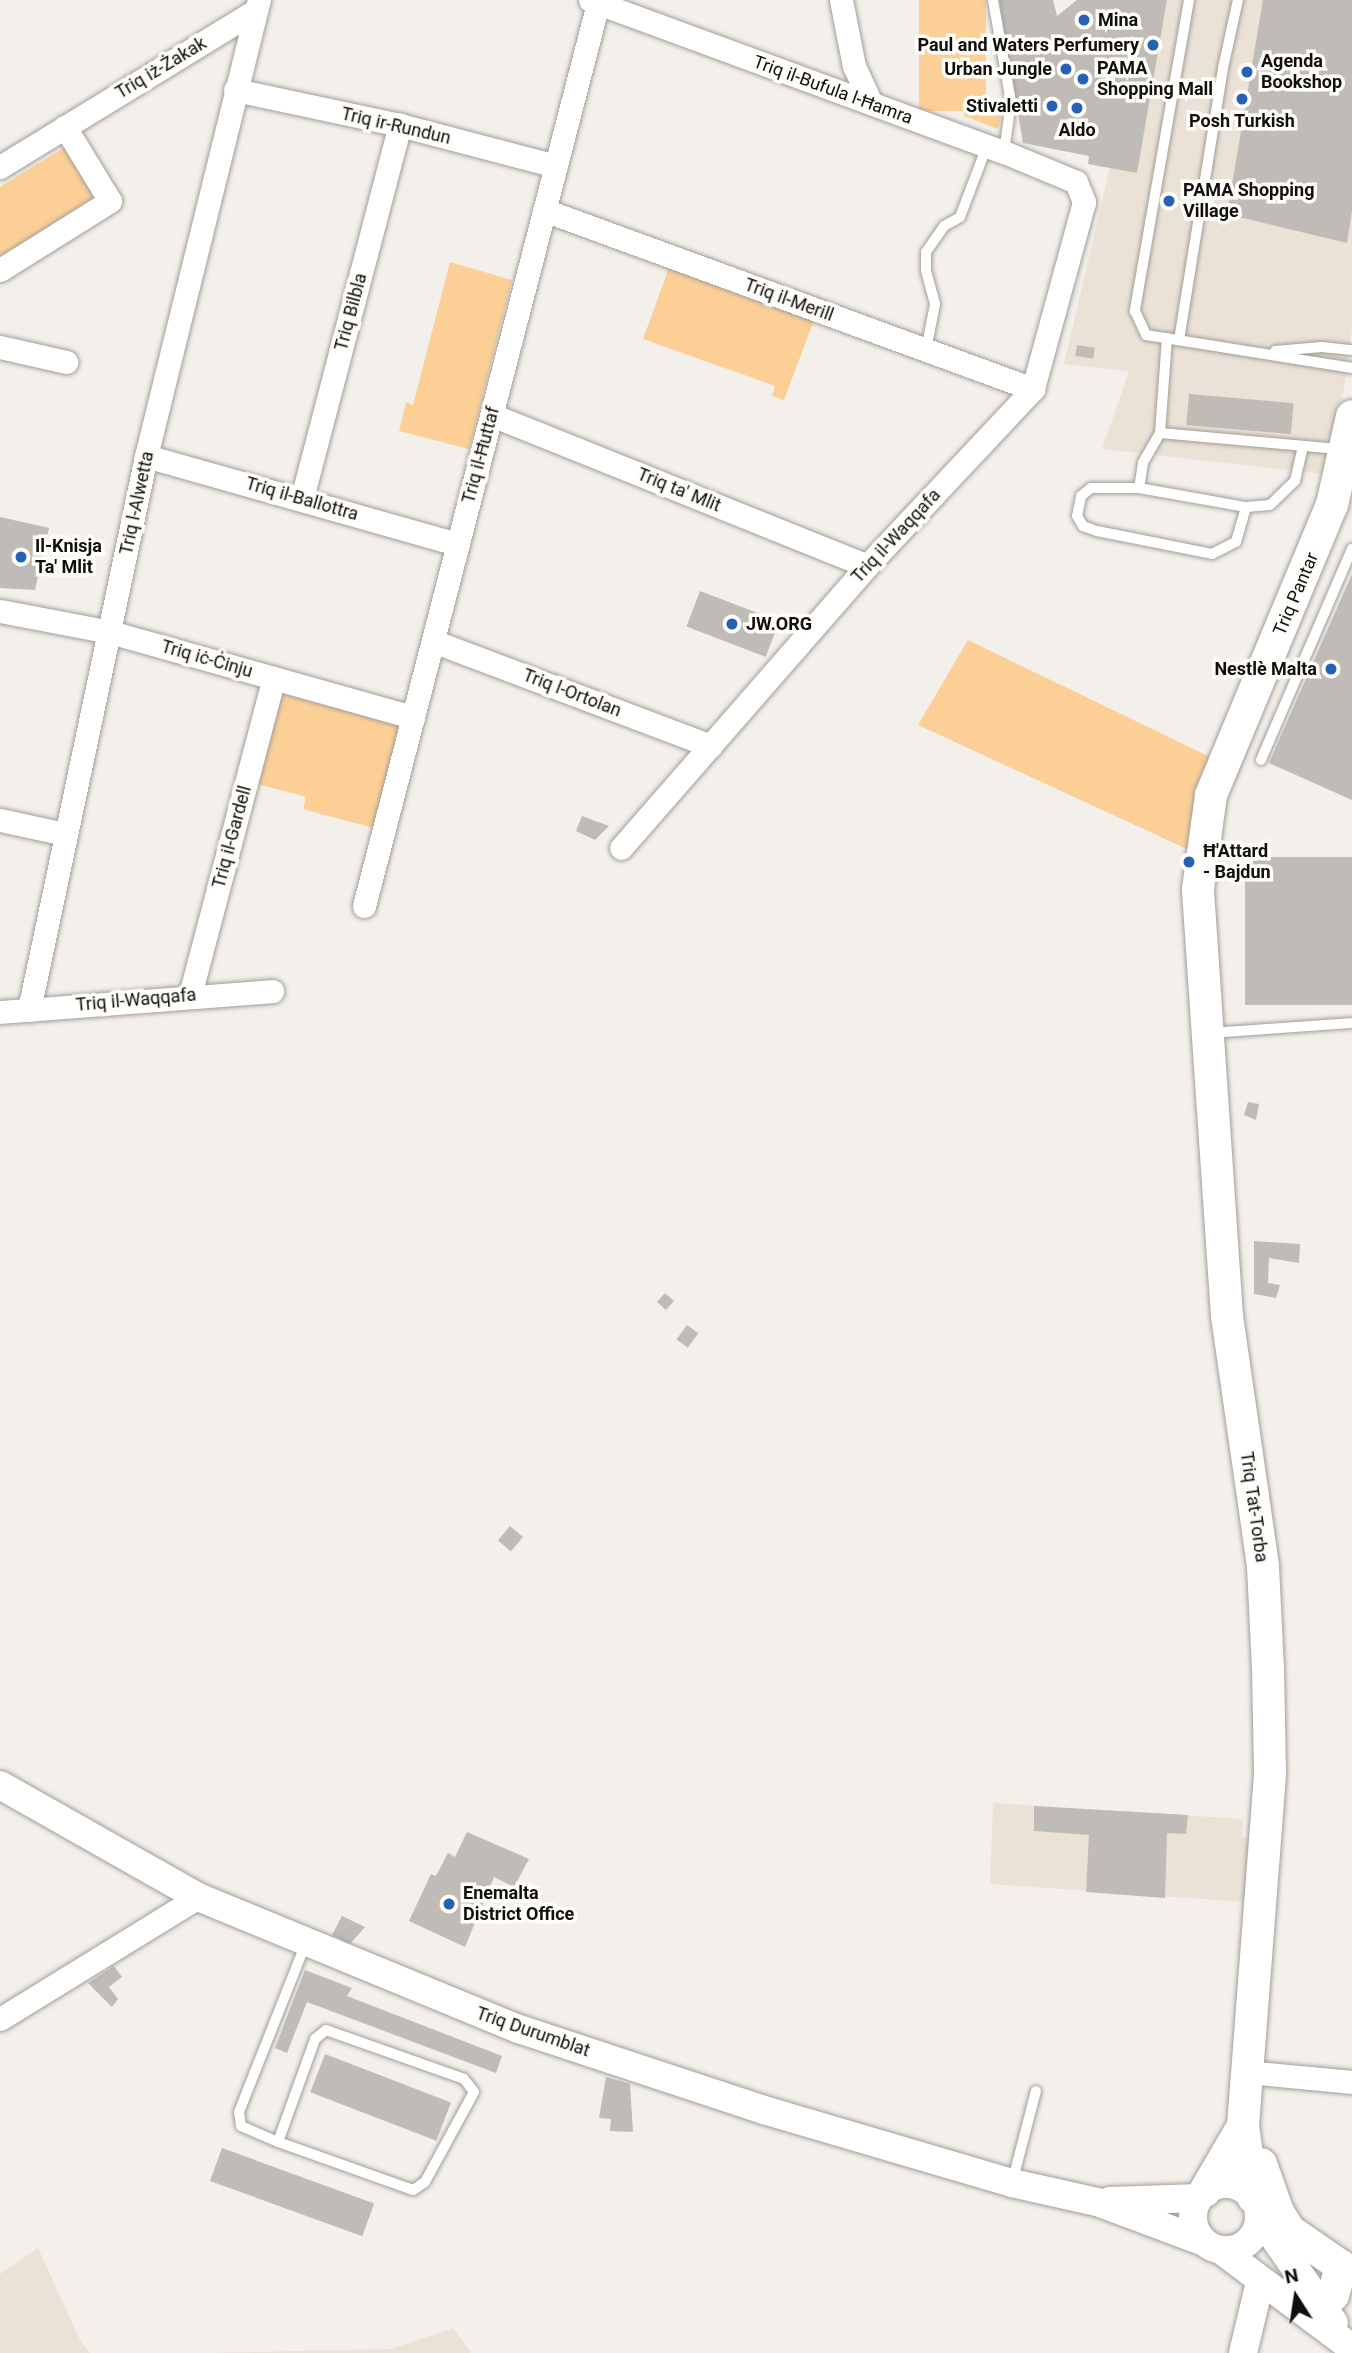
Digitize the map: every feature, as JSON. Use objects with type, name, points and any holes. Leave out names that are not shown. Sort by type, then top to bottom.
[{"type":"main road","name":"Triq Pantar","points":[[1198,889],[1211,794],[1299,588],[1351,434]]},
{"type":"main road","name":"Triq Tat-Torba","points":[[1198,889],[1227,1317],[1263,1566],[1268,1669],[1267,1811],[1244,2116],[1256,2208]]},
{"type":"main road","points":[[1202,2194],[1244,2116]]},
{"type":"main road","points":[[1244,2116],[1278,2212],[1290,2231],[1346,2266],[1333,2295],[1322,2305]]},
{"type":"street","points":[[841,0],[854,66],[871,103]]},
{"type":"street","name":"Triq il-Bufula l-Ħamra","points":[[594,2],[995,149],[1076,182]]},
{"type":"street","name":"Triq il-Ħuttaf","points":[[364,906],[556,166],[594,2]]},
{"type":"street","name":"Triq l-Alwetta","points":[[29,1010],[146,456],[257,5]]},
{"type":"street","name":"Triq iż-Żakak","points":[[0,167],[257,5]]},
{"type":"street","points":[[827,88],[854,66]]},
{"type":"street","name":"Triq ir-Rundun","points":[[236,90],[400,125],[556,166]]},
{"type":"street","name":"Triq Bilbla","points":[[302,498],[400,125]]},
{"type":"street","points":[[0,270],[110,201],[65,127]]},
{"type":"street","name":"Triq il-Waqqafa","points":[[621,848],[867,566],[1033,389],[1084,202],[1076,182]]},
{"type":"street","name":"Triq il-Merill","points":[[544,210],[1033,389]]},
{"type":"street","points":[[0,347],[66,362]]},
{"type":"street","name":"Triq ta' Mlit","points":[[492,415],[867,566]]},
{"type":"street","name":"Triq il-Ballottra","points":[[146,456],[458,544]]},
{"type":"street","name":"Triq iċ-Ċinju","points":[[0,611],[110,632],[413,717]]},
{"type":"street","name":"Triq l-Ortolan","points":[[433,641],[711,746]]},
{"type":"street","name":"Triq il-Gardell","points":[[190,995],[274,678]]},
{"type":"street","points":[[0,820],[65,834]]},
{"type":"street","name":"Triq il-Waqqafa","points":[[0,1012],[190,995],[272,991]]},
{"type":"street","name":"Triq Durumblat","points":[[0,1785],[198,1897],[306,1944],[519,2029],[764,2109],[1013,2183],[1097,2202],[1212,2246],[1349,2345]]},
{"type":"street","points":[[0,2019],[198,1897]]},
{"type":"street","points":[[1246,2072],[1352,2082]]},
{"type":"street","points":[[1256,2208],[1252,2239],[1243,2246],[1212,2246],[1192,2216],[1202,2194],[1234,2185],[1256,2208],[1349,2345]]},
{"type":"street","name":"Triq Durumblat","points":[[1097,2202],[1202,2194]]},
{"type":"street","points":[[1243,2353],[1260,2282]]},
{"type":"lane","points":[[926,350],[935,304],[926,270],[926,252],[944,226],[960,217],[995,149],[1011,102],[993,0]]},
{"type":"lane","points":[[1189,0],[1135,311],[1146,335],[1352,368]]},
{"type":"lane","points":[[1179,340],[1223,68],[1238,0]]},
{"type":"lane","points":[[1139,488],[1143,463],[1160,433],[1167,338]]},
{"type":"lane","points":[[1258,352],[1322,347],[1352,350]]},
{"type":"lane","points":[[1160,433],[1303,447],[1351,434]]},
{"type":"lane","points":[[1246,507],[1236,542],[1212,554],[1097,531],[1083,526],[1077,516],[1081,496],[1091,488],[1139,488],[1246,507],[1270,505],[1295,481],[1303,447]]},
{"type":"lane","points":[[1261,760],[1352,549]]},
{"type":"lane","points":[[1208,1034],[1352,1023]]},
{"type":"lane","points":[[278,2142],[315,2039],[326,2030],[464,2079],[474,2092],[425,2182],[413,2190],[278,2142],[241,2126],[239,2112],[306,1944]]},
{"type":"lane","points":[[1013,2183],[1036,2091]]},
{"type":"shaded area","points":[[919,0],[986,0],[986,111],[919,111]]},
{"type":"shaded area","name":"PAMA Shopping Village","points":[[1167,0],[1352,0],[1352,328],[1344,389],[1324,474],[1102,449],[1129,371],[1064,364],[1110,167],[1137,172]]},
{"type":"shaded area","points":[[1004,102],[998,129],[964,116],[964,110]]},
{"type":"shaded area","points":[[67,146],[98,197],[0,259],[0,187]]},
{"type":"shaded area","points":[[450,262],[512,280],[469,449],[399,431],[406,402],[413,405]]},
{"type":"shaded area","points":[[669,268],[814,320],[784,400],[772,396],[775,386],[643,339]]},
{"type":"shaded area","points":[[968,640],[1210,757],[1189,850],[918,725]]},
{"type":"shaded area","points":[[279,693],[400,725],[373,828],[303,809],[306,797],[254,783]]},
{"type":"shaded area","points":[[993,1803],[1243,1819],[1242,1837],[1259,1840],[1259,1903],[990,1884]]},
{"type":"shaded area","points":[[38,2248],[81,2342],[90,2353],[0,2353],[0,2274]]},
{"type":"shaded area","points":[[453,2328],[471,2353],[206,2353],[391,2349]]},
{"type":"building","name":"PAMA Shopping Mall","points":[[999,0],[1053,0],[1057,16],[1077,0],[1167,0],[1137,173],[1088,164],[1089,156],[1023,143]]},
{"type":"building","points":[[1263,0],[1352,0],[1352,211],[1347,243],[1227,214]]},
{"type":"building","points":[[1077,345],[1095,348],[1093,359],[1075,356]]},
{"type":"building","points":[[1189,394],[1294,403],[1291,434],[1186,425]]},
{"type":"building","name":"Il-Knisja Ta' Mlit","points":[[0,517],[49,528],[35,590],[0,588]]},
{"type":"building","name":"Nestlè Malta","points":[[1352,574],[1352,800],[1269,763]]},
{"type":"building","name":"JW.ORG","points":[[700,591],[779,621],[766,657],[686,626]]},
{"type":"building","points":[[582,816],[609,826],[595,840],[576,831]]},
{"type":"building","points":[[1245,857],[1352,857],[1352,1005],[1245,1005]]},
{"type":"building","points":[[1248,1102],[1259,1104],[1256,1120],[1244,1115]]},
{"type":"building","points":[[1254,1241],[1300,1244],[1299,1263],[1269,1258],[1268,1283],[1280,1285],[1276,1298],[1254,1294]]},
{"type":"building","points":[[665,1293],[674,1301],[666,1310],[657,1302]]},
{"type":"building","points":[[687,1325],[698,1333],[688,1348],[676,1340]]},
{"type":"building","points":[[510,1526],[523,1537],[511,1551],[498,1541]]},
{"type":"building","points":[[1034,1806],[1188,1815],[1186,1834],[1167,1833],[1165,1898],[1086,1892],[1089,1835],[1034,1831]]},
{"type":"building","name":"Enemalta District Office","points":[[467,1832],[529,1859],[514,1887],[494,1877],[465,1947],[409,1921],[431,1874],[436,1876],[448,1853],[455,1857]]},
{"type":"building","points":[[342,1916],[365,1927],[350,1944],[332,1935]]},
{"type":"building","points":[[114,1966],[122,1977],[109,1987],[118,1999],[112,2007],[88,1983]]},
{"type":"building","points":[[305,1970],[352,1988],[347,1996],[502,2056],[496,2073],[307,2002],[287,2053],[275,2048]]},
{"type":"building","points":[[325,2054],[451,2102],[436,2141],[310,2092]]},
{"type":"building","points":[[606,2077],[630,2084],[633,2132],[610,2131],[611,2119],[599,2118]]},
{"type":"building","points":[[222,2148],[374,2203],[362,2236],[210,2181]]},
{"type":"place","name":"Mina","points":[[1084,20]]},
{"type":"place","name":"Paul and Waters Perfumery","points":[[1153,45]]},
{"type":"place","name":"Urban Jungle","points":[[1066,69]]},
{"type":"place","name":"Agenda Bookshop","points":[[1247,72]]},
{"type":"place","name":"PAMA Shopping Mall","points":[[1083,79]]},
{"type":"place","name":"Posh Turkish","points":[[1242,99]]},
{"type":"place","name":"Stivaletti","points":[[1052,106]]},
{"type":"place","name":"Aldo","points":[[1077,108]]},
{"type":"place","name":"PAMA Shopping Village","points":[[1169,201]]},
{"type":"place","name":"Il-Knisja Ta' Mlit","points":[[21,557]]},
{"type":"place","name":"JW.ORG","points":[[732,624]]},
{"type":"place","name":"Nestlè Malta","points":[[1331,669]]},
{"type":"place","name":"Ħ'Attard - Bajdun","points":[[1189,862]]},
{"type":"place","name":"Enemalta District Office","points":[[449,1904]]}]
